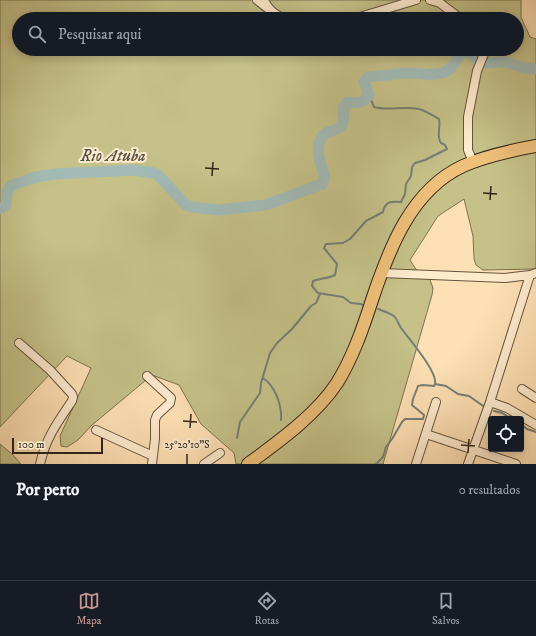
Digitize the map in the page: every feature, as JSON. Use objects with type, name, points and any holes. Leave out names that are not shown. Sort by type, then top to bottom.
[{"type":"highway","points":[[248,464],[292,430],[317,407],[336,384],[349,362],[360,336],[394,240],[409,214],[422,198],[446,176],[463,166],[515,150],[536,146]]},
{"type":"street","points":[[257,0],[266,4],[273,12]]},
{"type":"street","points":[[376,12],[416,0]]},
{"type":"street","points":[[430,0],[440,3],[451,12]]},
{"type":"street","points":[[473,162],[468,150],[468,117],[477,71],[483,56]]},
{"type":"street","points":[[382,273],[505,278],[533,274],[468,464]]},
{"type":"street","points":[[20,343],[50,370],[73,397],[72,401],[54,426],[47,441],[40,464]]},
{"type":"street","points":[[96,430],[152,460],[155,420],[157,415],[170,403],[171,398],[147,376]]},
{"type":"street","points":[[522,389],[536,398]]},
{"type":"street","points":[[416,464],[436,402]]},
{"type":"street","points":[[490,402],[507,408],[536,425]]},
{"type":"street","points":[[426,434],[516,464]]},
{"type":"street","points":[[204,464],[220,453]]},
{"type":"shaded area","points":[[0,0],[521,0],[521,12],[12,12],[12,56],[524,56],[524,24],[530,37],[536,39],[536,269],[483,270],[476,265],[474,259],[473,236],[464,199],[438,216],[410,260],[419,274],[430,280],[433,288],[383,464],[236,464],[234,453],[201,424],[179,385],[152,375],[92,425],[78,440],[67,447],[61,446],[60,436],[91,368],[67,356],[0,427]]},
{"type":"shaded area","points":[[0,444],[12,454],[21,464],[0,464]]},
{"type":"waterway","name":"Rio Atuba","points":[[0,209],[6,205],[7,192],[10,186],[36,177],[55,174],[134,170],[154,173],[159,176],[186,205],[192,207],[218,210],[266,205],[322,184],[325,178],[318,149],[320,140],[323,135],[340,128],[344,118],[343,109],[347,102],[360,102],[369,95],[364,82],[368,77],[406,73],[442,73],[452,67],[459,56]]},
{"type":"waterway","name":"Rio Atuba","points":[[473,56],[479,61]]},
{"type":"waterway","name":"Rio Atuba","points":[[486,63],[506,62],[524,68],[536,69]]},
{"type":"waterway","points":[[366,307],[361,304],[351,303],[343,297],[318,293],[312,286],[313,281],[335,275],[337,264],[324,248],[326,244],[343,243],[350,239],[366,221],[383,212],[385,206],[389,202],[401,202],[405,194],[406,184],[411,176],[412,167],[415,163],[425,160],[447,149],[440,140],[439,119],[419,109],[385,109],[374,107],[369,95]]},
{"type":"waterway","points":[[237,438],[240,422],[260,393],[261,383],[270,353],[277,343],[292,329],[311,306],[316,303],[320,294]]},
{"type":"waterway","points":[[378,309],[395,317],[401,328],[428,364],[435,379],[435,384]]},
{"type":"waterway","points":[[263,378],[271,386],[277,396],[281,420]]},
{"type":"waterway","points":[[376,464],[383,457],[386,447],[405,419],[423,419],[424,415],[412,405],[418,386],[434,386],[435,384],[446,386],[458,394],[469,396],[486,408]]},
{"type":"waterway","points":[[494,411],[507,416]]},
{"type":"waterway","points":[[524,426],[536,432]]}]
